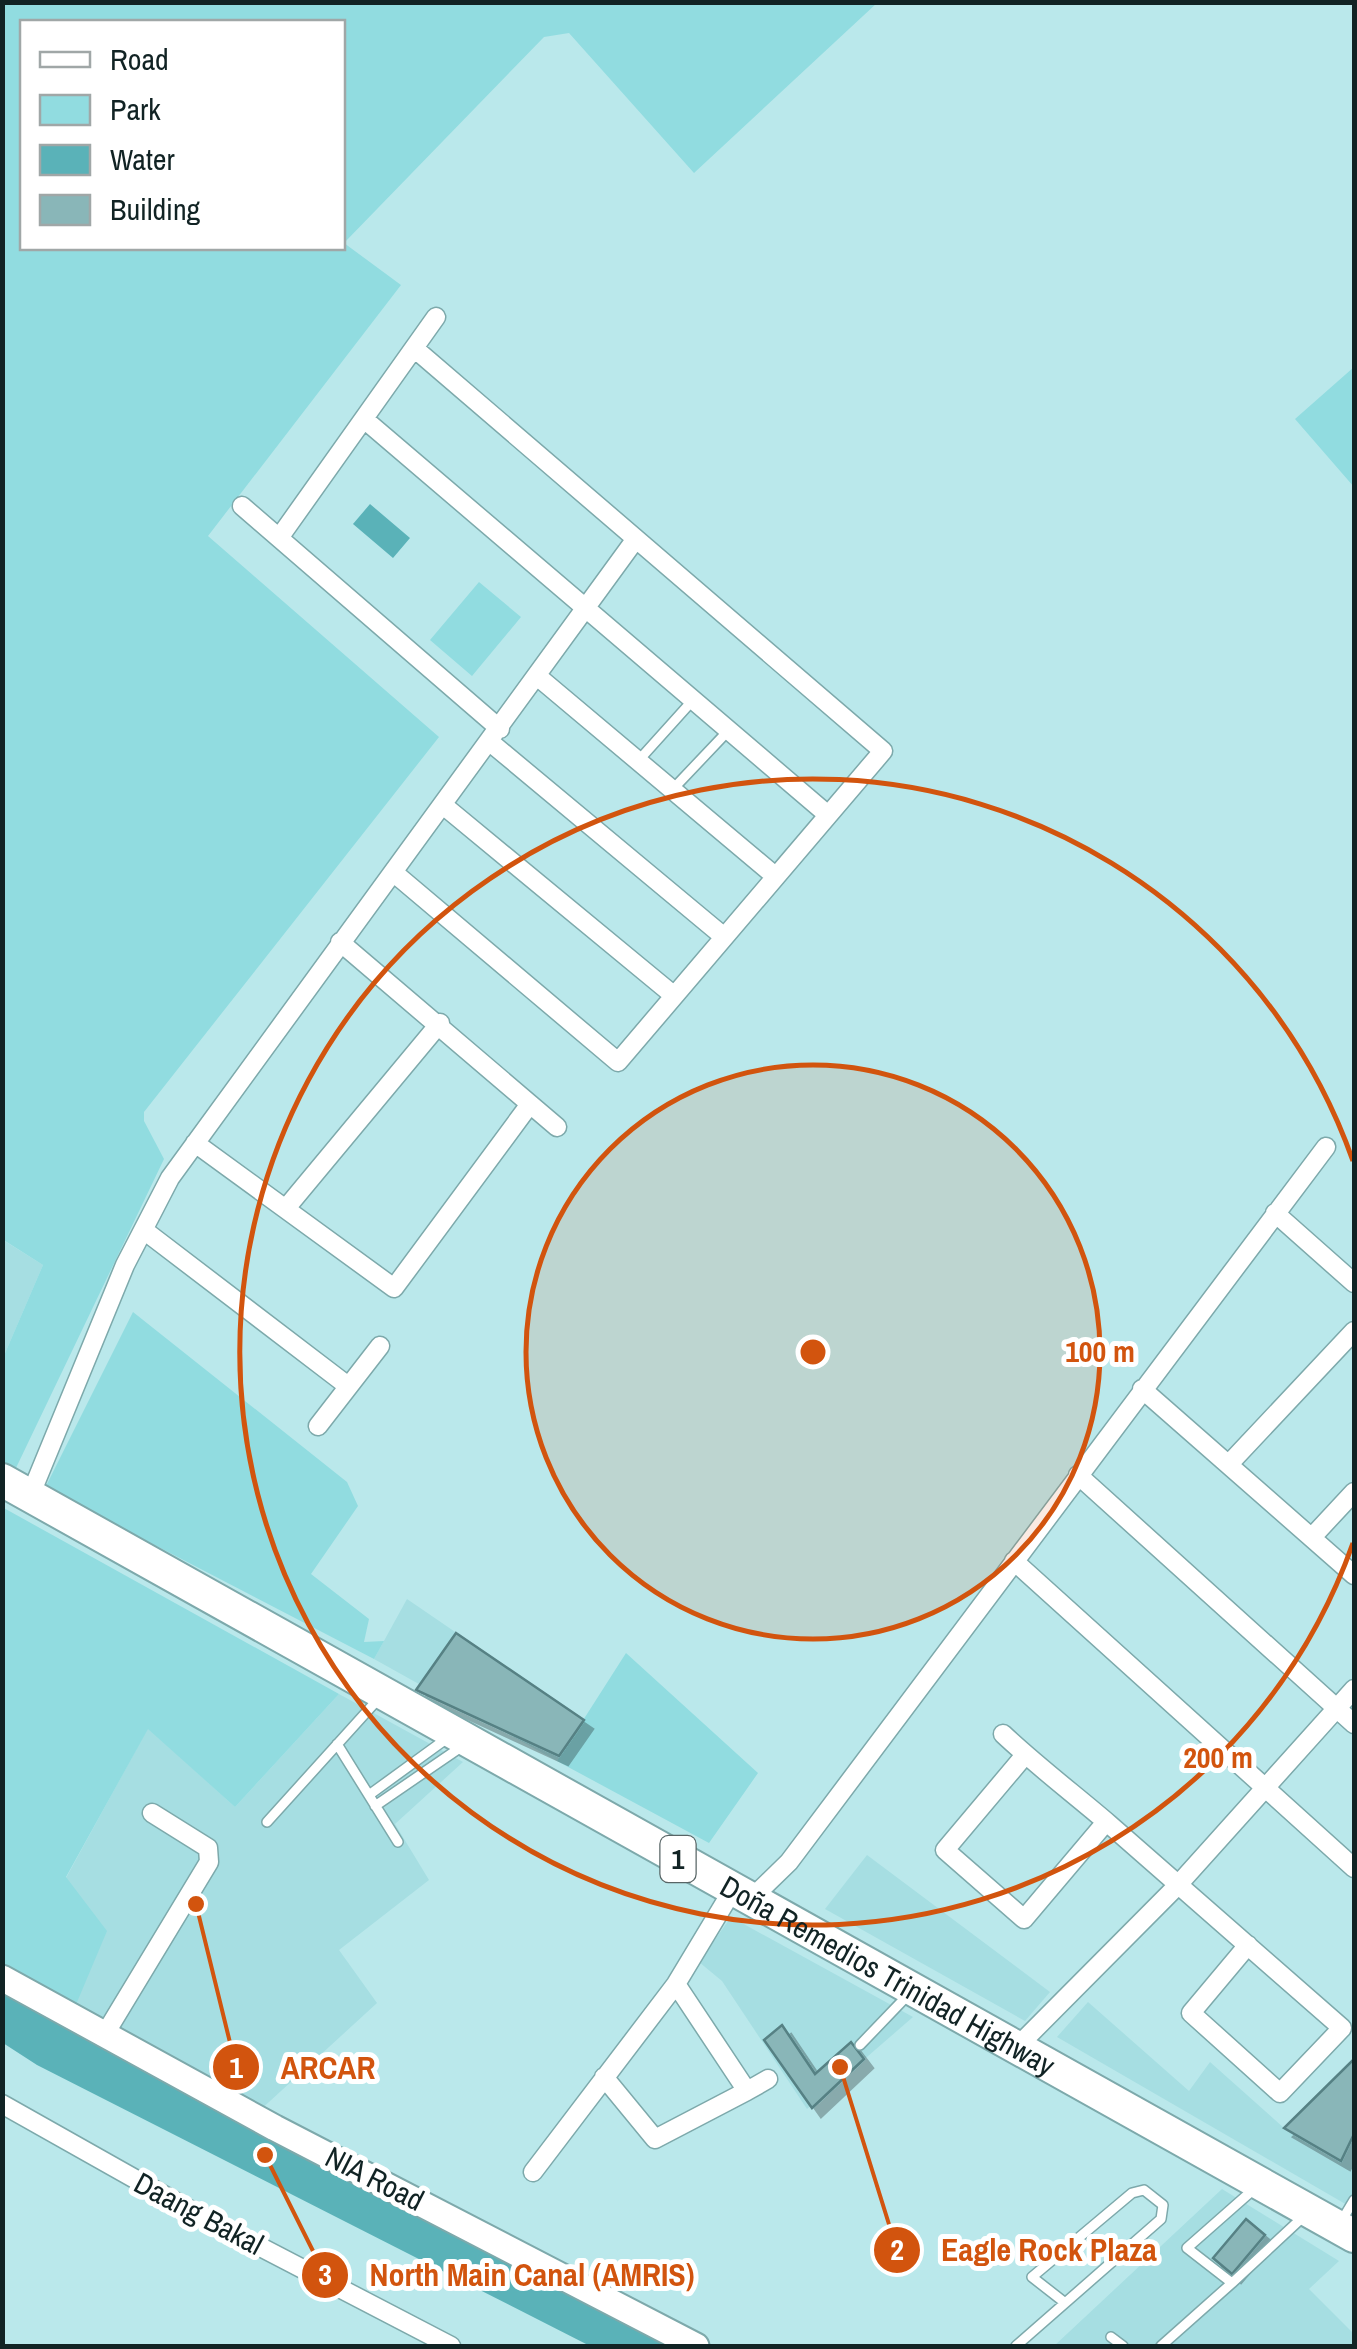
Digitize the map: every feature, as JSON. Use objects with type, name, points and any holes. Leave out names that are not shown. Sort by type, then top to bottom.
[{"type":"highway","name":"Doña Remedios Trinidad Highway","points":[[16,1488],[1260,2184],[1339,2219]]},
{"type":"street","points":[[279,538],[436,317]]},
{"type":"street","points":[[394,872],[618,1062],[882,752],[504,421],[414,348]]},
{"type":"street","points":[[364,419],[828,815]]},
{"type":"street","points":[[242,506],[723,936]]},
{"type":"street","points":[[16,1488],[170,1178],[636,540]]},
{"type":"street","points":[[537,676],[776,876]]},
{"type":"street","points":[[443,805],[672,994]]},
{"type":"street","points":[[340,942],[558,1127]]},
{"type":"street","points":[[287,1206],[440,1024]]},
{"type":"street","points":[[195,1142],[394,1288],[530,1104]]},
{"type":"street","points":[[533,2172],[741,1896],[790,1862],[1326,1147]]},
{"type":"street","points":[[1275,1213],[1354,1283]]},
{"type":"street","points":[[145,1230],[348,1386]]},
{"type":"street","points":[[1229,1464],[1354,1331]]},
{"type":"street","points":[[318,1426],[380,1346]]},
{"type":"street","points":[[1142,1389],[1354,1576]]},
{"type":"street","points":[[1078,1476],[1354,1724]]},
{"type":"street","points":[[1313,1536],[1354,1492]]},
{"type":"street","points":[[1014,1561],[1354,1868]]},
{"type":"street","points":[[1016,2048],[1177,1886],[1354,1689]]},
{"type":"street","points":[[1004,1734],[1026,1755],[1106,1822],[1177,1886],[1248,1945],[1342,2028],[1280,2093],[1191,2013],[1248,1945]]},
{"type":"street","points":[[1026,1755],[945,1850],[1024,1918],[1106,1822]]},
{"type":"street","points":[[105,2034],[209,1862],[208,1848],[152,1813]]},
{"type":"street","name":"NIA Road","points":[[2,1978],[275,2128],[696,2346]]},
{"type":"street","points":[[676,1984],[747,2092]]},
{"type":"street","points":[[604,2077],[654,2138],[768,2079]]},
{"type":"street","name":"Daang Bakal","points":[[2,2104],[199,2216],[452,2346]]},
{"type":"lane","points":[[640,760],[693,700]]},
{"type":"lane","points":[[673,789],[728,731]]},
{"type":"lane","points":[[266,1822],[385,1692]]},
{"type":"lane","points":[[369,1796],[463,1736]]},
{"type":"lane","points":[[376,1806],[463,1736]]},
{"type":"lane","points":[[337,1744],[398,1842]]},
{"type":"lane","points":[[860,2045],[912,1991]]},
{"type":"lane","points":[[1232,2283],[1187,2248],[1260,2184]]},
{"type":"lane","points":[[1016,2346],[1161,2219],[1163,2206],[1144,2190],[1132,2193],[1032,2278],[1064,2302]]},
{"type":"lane","points":[[1161,2346],[1232,2283],[1339,2219]]},
{"type":"lane","points":[[1111,2336],[1123,2346]]},
{"type":"shaded area","points":[[3,1240],[43,1265],[3,1358]]},
{"type":"shaded area","points":[[407,1599],[584,1720],[557,1761],[374,1659]]},
{"type":"shaded area","points":[[339,1694],[463,1762],[395,1824],[429,1880],[339,1950],[377,2003],[257,2113],[75,2007],[66,1878],[148,1728],[235,1807]]},
{"type":"shaded area","points":[[867,1855],[1050,1992],[1025,2021],[825,1909]]},
{"type":"shaded area","points":[[731,1917],[913,2017],[807,2109],[722,1981],[699,1962]]},
{"type":"shaded area","points":[[1088,2002],[1189,2091],[1210,2062],[1284,2128],[1354,2059],[1354,2209],[1057,2037]]},
{"type":"shaded area","points":[[1222,2189],[1339,2261],[1309,2289],[1354,2334],[1354,2346],[1054,2346]]},
{"type":"green space","points":[[2,3],[877,3],[694,173],[569,33],[544,37],[345,242],[345,20],[20,20],[20,250],[345,250],[345,244],[401,285],[208,536],[439,737],[144,1112],[144,1121],[164,1159],[15,1470],[3,1463],[3,1358],[43,1265],[2,1239]]},
{"type":"green space","points":[[1354,367],[1354,487],[1295,419]]},
{"type":"green space","points":[[479,582],[521,617],[472,676],[430,640]]},
{"type":"green space","points":[[133,1312],[347,1482],[358,1506],[311,1574],[369,1619],[364,1642],[384,1641],[374,1659],[45,1488]]},
{"type":"green space","points":[[2,1507],[339,1694],[235,1807],[148,1729],[66,1877],[107,1931],[75,2007],[3,1968]]},
{"type":"green space","points":[[626,1653],[758,1773],[709,1843],[557,1761]]},
{"type":"water","points":[[370,504],[410,538],[393,558],[353,524]]},
{"type":"water","points":[[2,1991],[673,2346],[590,2346],[37,2065],[3,2043]]},
{"type":"building","points":[[456,1633],[584,1720],[559,1756],[416,1690]]},
{"type":"building","points":[[782,2025],[815,2074],[851,2042],[864,2059],[812,2108],[764,2040]]},
{"type":"building","points":[[1354,2059],[1354,2134],[1341,2161],[1284,2128]]},
{"type":"building","points":[[1246,2219],[1265,2235],[1232,2274],[1213,2258]]},
{"type":"place","name":"ARCAR","points":[[196,1904]]},
{"type":"place","name":"Eagle Rock Plaza","points":[[840,2067]]},
{"type":"place","name":"North Main Canal (AMRIS)","points":[[265,2155]]}]
